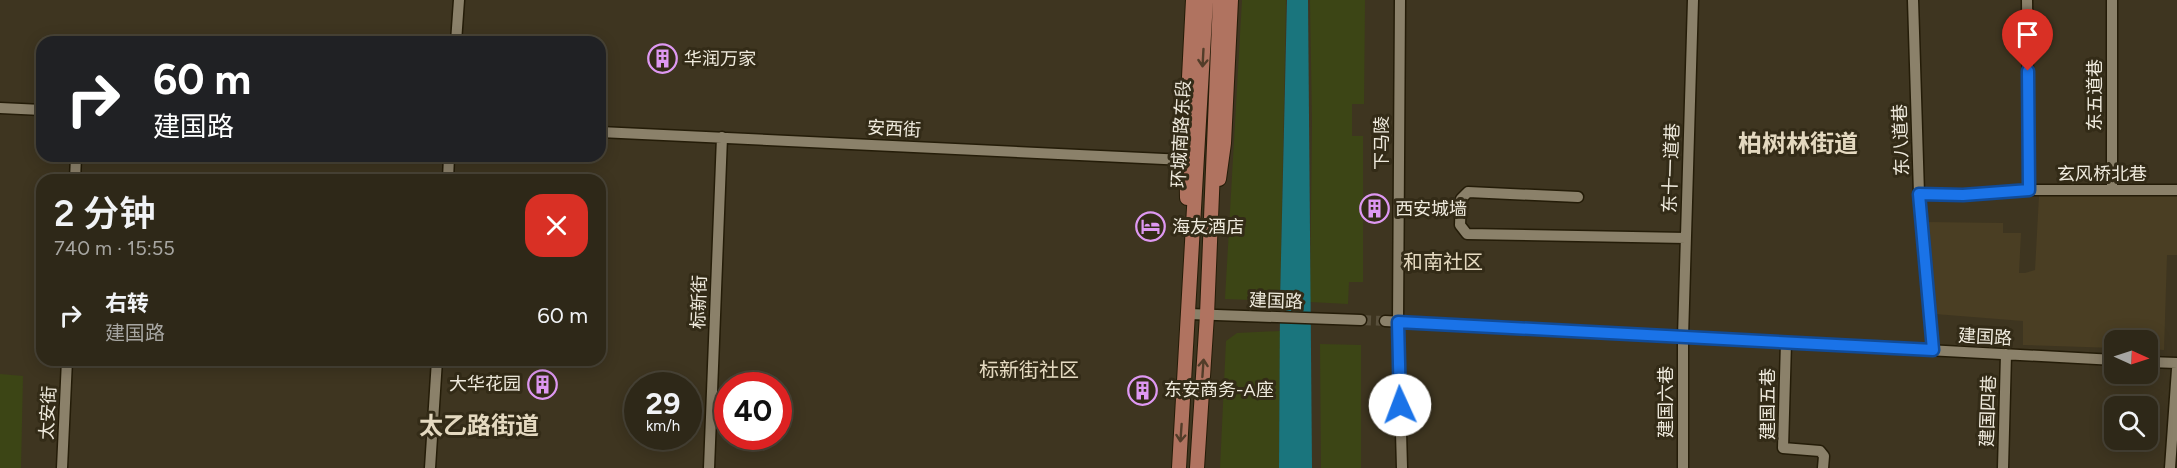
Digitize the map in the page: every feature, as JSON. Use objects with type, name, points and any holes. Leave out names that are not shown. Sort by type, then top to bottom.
[{"type":"main road","name":"环城南路东段","points":[[1191,269],[1185,160],[1193,0]]},
{"type":"main road","name":"环城南路东段","points":[[1179,468],[1206,0]]},
{"type":"main road","name":"环城南路东段","points":[[1197,468],[1220,0]]},
{"type":"main road","name":"环城南路东段","points":[[1207,267],[1224,143],[1231,0]]},
{"type":"street","points":[[456,36],[459,0]]},
{"type":"street","name":"下马陵","points":[[1400,0],[1398,322],[1402,468]]},
{"type":"street","name":"东十一道巷","points":[[1683,337],[1693,0]]},
{"type":"street","name":"东八道巷","points":[[1913,0],[1919,194],[1933,350]]},
{"type":"street","points":[[2027,0],[2029,190]]},
{"type":"street","name":"东五道巷","points":[[2112,0],[2112,190]]},
{"type":"street","points":[[0,108],[36,110]]},
{"type":"street","name":"安西街","points":[[606,132],[1185,160]]},
{"type":"street","name":"标新街","points":[[710,468],[722,137]]},
{"type":"street","name":"玄风桥北巷","points":[[1919,194],[1963,195],[2029,190],[2177,190]]},
{"type":"street","points":[[1578,197],[1468,192],[1461,199],[1460,225],[1467,234],[1686,238]]},
{"type":"street","name":"建国路","points":[[1189,314],[1361,320]]},
{"type":"street","name":"建国路","points":[[1385,321],[2104,359]]},
{"type":"street","name":"建国六巷","points":[[1683,337],[1683,468]]},
{"type":"street","name":"建国五巷","points":[[1786,342],[1783,448],[1820,451],[1824,456],[1823,468]]},
{"type":"street","name":"建国四巷","points":[[2003,468],[2006,354]]},
{"type":"street","points":[[2158,362],[2177,363]]},
{"type":"street","name":"太安街","points":[[62,468],[67,366]]},
{"type":"street","points":[[430,468],[437,366]]},
{"type":"street","points":[[2170,468],[2177,369]]},
{"type":"shaded area","points":[[2177,195],[2177,255],[2167,255],[2164,350],[2158,350],[2158,330],[2104,330],[2104,348],[2023,345],[2023,321],[1935,314],[1926,222],[2003,223],[2003,233],[2021,233],[2019,273],[2025,273],[2035,270],[2039,196]]},
{"type":"green space","points":[[1242,0],[1286,0],[1280,301],[1225,299]]},
{"type":"green space","points":[[1310,0],[1365,0],[1364,104],[1352,104],[1352,136],[1363,136],[1363,282],[1349,282],[1348,304],[1310,302],[1312,123]]},
{"type":"green space","points":[[1280,331],[1279,468],[1220,468],[1226,341],[1237,333]]},
{"type":"green space","points":[[1320,344],[1361,345],[1361,468],[1321,468]]},
{"type":"green space","points":[[0,374],[23,376],[21,468],[0,468]]},
{"type":"water","points":[[1287,0],[1308,0],[1312,468],[1279,468],[1280,301]]},
{"type":"tunnel","points":[[1361,320],[1385,321]]},
{"type":"place","name":"华润万家","points":[[663,59]]},
{"type":"place","name":"西安城墙","points":[[1374,209]]},
{"type":"place","name":"海友酒店","points":[[1151,227]]},
{"type":"place","name":"大华花园","points":[[542,384]]},
{"type":"place","name":"东安商务-A座","points":[[1143,390]]},
{"type":"district","name":"柏树林街道","points":[[1798,143]]},
{"type":"district","name":"和南社区","points":[[1443,262]]},
{"type":"district","name":"标新街社区","points":[[1029,370]]},
{"type":"district","name":"太乙路街道","points":[[479,425]]},
{"type":"route","points":[[1400,405],[1398,322],[1933,350],[1919,194],[1963,195],[2029,190],[2028,71]]}]
